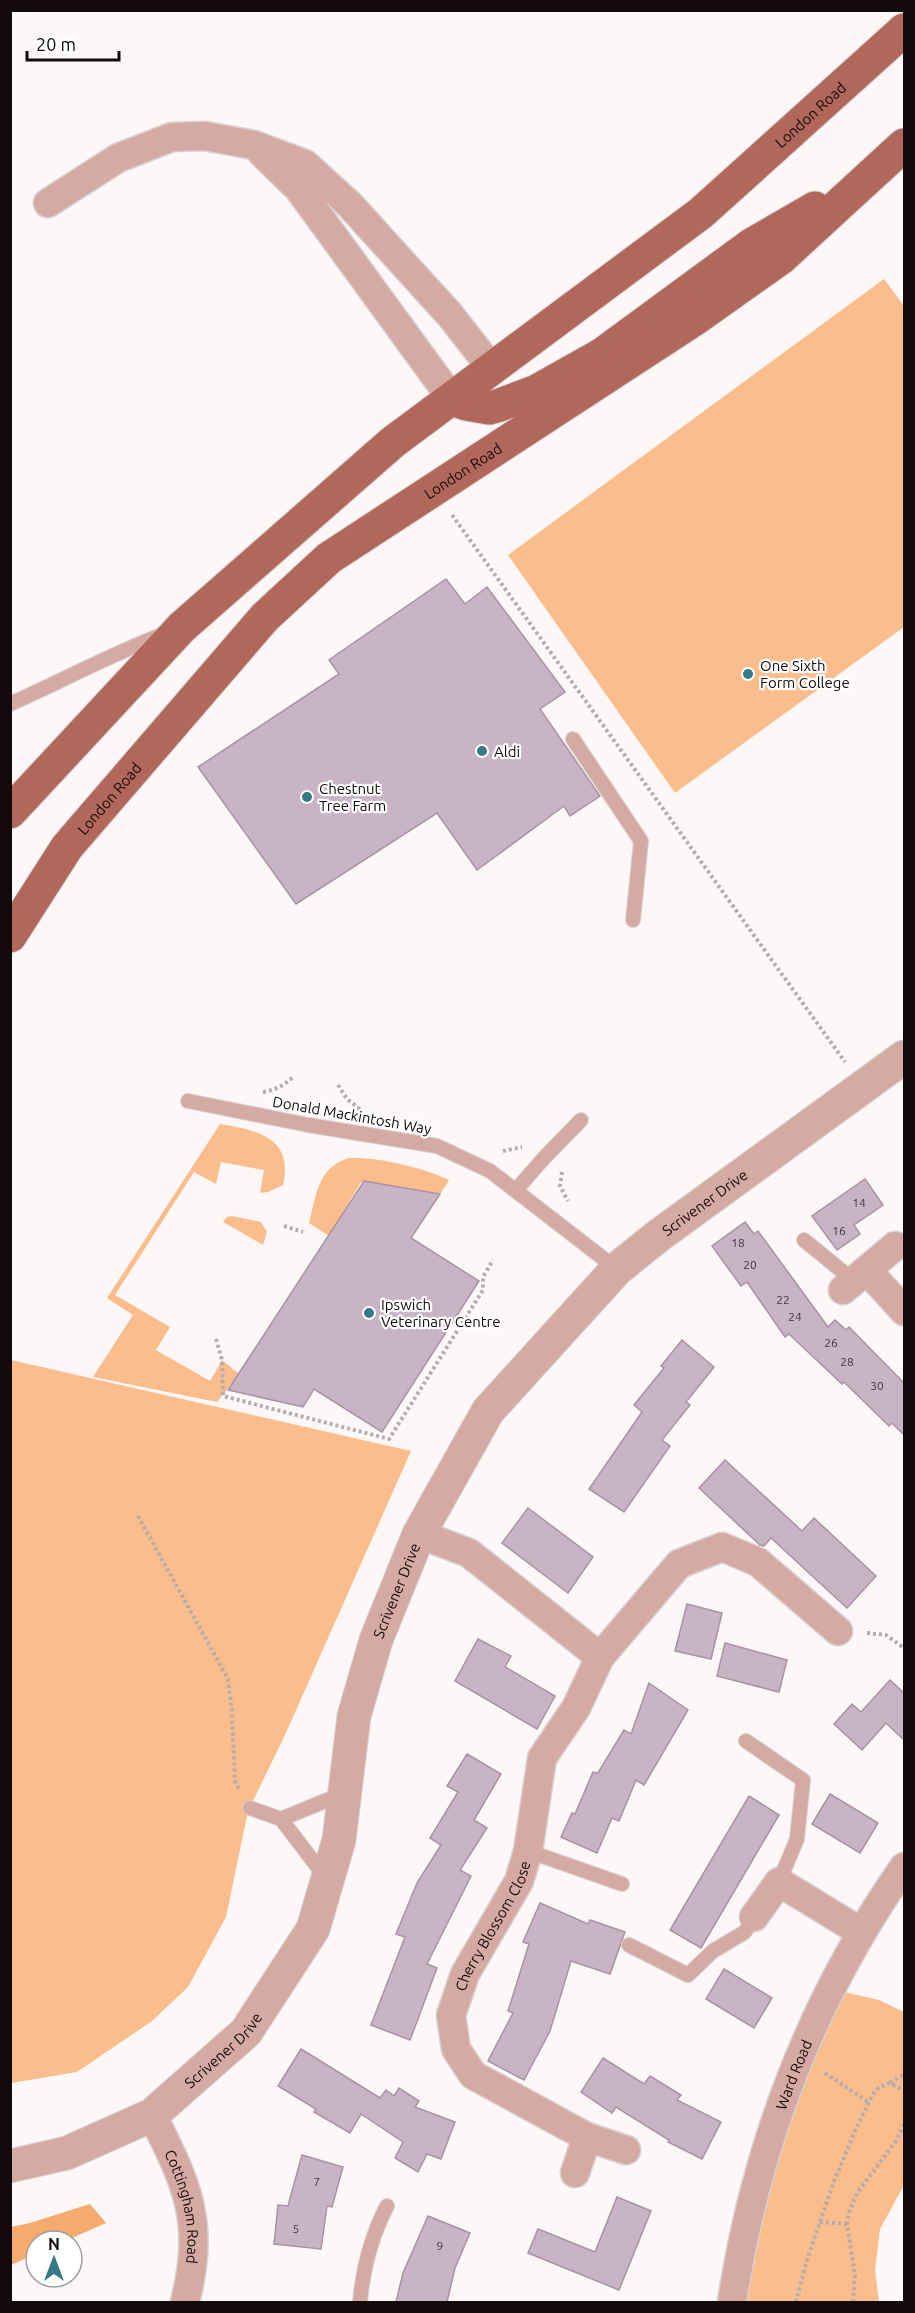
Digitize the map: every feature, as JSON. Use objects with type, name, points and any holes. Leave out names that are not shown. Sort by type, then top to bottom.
[{"type":"main road","name":"London Road","points":[[10,812],[182,627],[393,442],[493,370],[701,213],[904,30]]},
{"type":"main road","name":"London Road","points":[[10,936],[68,847],[265,617],[329,558],[695,319],[781,258],[904,145]]},
{"type":"main road","points":[[452,399],[489,408],[506,404],[537,391],[601,355],[751,245],[876,172]]},
{"type":"main road","points":[[434,490],[464,459],[474,444],[489,408],[493,370]]},
{"type":"street","points":[[48,203],[118,158],[172,137],[205,136],[254,145],[305,164],[350,205],[450,315],[493,370]]},
{"type":"street","points":[[254,145],[299,189],[452,399]]},
{"type":"street","name":"Scrivener Drive","points":[[10,2166],[67,2153],[152,2115],[246,2032],[313,1929],[339,1840],[354,1716],[372,1651],[419,1534],[488,1411],[617,1269],[658,1236],[904,1057]]},
{"type":"street","points":[[895,1246],[855,1280],[904,1311]]},
{"type":"street","points":[[419,1534],[469,1552],[600,1657]]},
{"type":"street","name":"Cherry Blossom Close","points":[[626,2150],[587,2137],[473,2075],[456,2049],[451,2015],[465,1974],[519,1881],[528,1851],[542,1758],[576,1708],[600,1657],[679,1564],[722,1547],[758,1562],[838,1630]]},
{"type":"street","name":"Ward Road","points":[[732,2302],[742,2241],[777,2113],[800,2055],[861,1932],[904,1867]]},
{"type":"street","points":[[754,1917],[779,1882],[861,1932]]},
{"type":"street","name":"Cottingham Road","points":[[152,2115],[176,2162],[192,2211],[193,2255],[185,2302]]},
{"type":"street","points":[[575,2173],[587,2137]]},
{"type":"lane","name":"London Road","points":[[10,704],[82,672],[128,648],[182,627]]},
{"type":"lane","points":[[573,740],[641,841],[633,920]]},
{"type":"lane","name":"Donald Mackintosh Way","points":[[188,1101],[308,1125],[437,1146],[490,1171],[617,1269]]},
{"type":"lane","points":[[516,1190],[581,1120]]},
{"type":"lane","points":[[804,1240],[855,1280]]},
{"type":"lane","points":[[746,1741],[803,1780],[797,1839],[779,1882]]},
{"type":"lane","points":[[281,1819],[344,1793]]},
{"type":"lane","points":[[250,1808],[281,1819],[327,1879]]},
{"type":"lane","points":[[528,1851],[622,1884]]},
{"type":"lane","points":[[629,1945],[687,1975],[713,1951],[745,1932],[754,1917]]},
{"type":"lane","points":[[360,2302],[370,2241],[387,2206]]},
{"type":"path","points":[[434,490],[862,1087]]},
{"type":"path","points":[[254,1091],[272,1091],[287,1084],[294,1076]]},
{"type":"path","points":[[562,1171],[560,1186],[573,1207]]},
{"type":"path","points":[[284,1226],[303,1232]]},
{"type":"path","points":[[216,1339],[222,1360],[224,1396],[389,1439],[483,1290],[483,1277],[493,1260]]},
{"type":"path","points":[[138,1516],[228,1679],[235,1781],[250,1808]]},
{"type":"path","points":[[838,1630],[886,1635],[904,1648]]},
{"type":"path","points":[[800,2055],[868,2102]]},
{"type":"path","points":[[796,2302],[833,2184],[868,2102],[877,2089],[904,2074]]},
{"type":"path","points":[[889,2083],[904,2090]]},
{"type":"path","points":[[853,2302],[855,2275],[847,2224],[857,2193],[896,2141],[904,2124]]},
{"type":"path","points":[[820,2222],[847,2224]]},
{"type":"shaded area","name":"One Sixth Form College","points":[[884,279],[904,306],[904,627],[675,793],[508,555]]},
{"type":"shaded area","points":[[220,1124],[259,1133],[277,1146],[283,1156],[285,1169],[283,1185],[260,1193],[264,1170],[221,1162],[216,1184],[194,1172],[115,1295],[170,1327],[156,1350],[210,1381],[222,1360],[239,1374],[217,1402],[93,1377],[133,1315],[107,1298]]},
{"type":"shaded area","points":[[349,1158],[373,1159],[400,1164],[449,1180],[440,1194],[361,1182],[329,1236],[309,1223],[314,1202],[324,1175],[338,1162]]},
{"type":"shaded area","points":[[227,1217],[261,1222],[267,1232],[263,1245],[223,1222]]},
{"type":"shaded area","points":[[11,1360],[411,1451],[285,1735],[248,1811],[226,1917],[188,1987],[152,2021],[77,2072],[11,2083]]},
{"type":"shaded area","points":[[831,1989],[879,2000],[904,2012],[904,2185],[880,2229],[875,2270],[879,2302],[732,2302]]},
{"type":"shaded area","points":[[90,2204],[106,2223],[84,2233],[84,2229],[24,2229],[24,2259],[11,2265],[11,2227]]},
{"type":"building","points":[[446,579],[465,604],[487,587],[565,692],[540,709],[600,796],[570,816],[564,806],[477,870],[437,813],[296,904],[198,767],[339,674],[329,660]]},
{"type":"building","points":[[865,1179],[883,1205],[854,1225],[860,1234],[837,1250],[812,1216]]},
{"type":"building","name":"Ipswich Veterinary Centre","points":[[364,1181],[440,1194],[411,1238],[479,1281],[382,1432],[314,1389],[303,1407],[228,1390]]},
{"type":"building","points":[[745,1222],[754,1234],[758,1231],[828,1327],[835,1320],[846,1330],[849,1327],[904,1383],[904,1435],[892,1423],[889,1426],[844,1382],[842,1384],[789,1334],[785,1337],[747,1282],[741,1286],[712,1246]]},
{"type":"building","points":[[682,1340],[714,1367],[686,1402],[690,1405],[662,1440],[670,1446],[624,1512],[589,1489],[642,1412],[634,1405],[664,1368],[661,1366]]},
{"type":"building","points":[[725,1460],[802,1531],[814,1518],[876,1576],[847,1608],[771,1538],[764,1546],[760,1545],[699,1488]]},
{"type":"building","points":[[528,1508],[593,1557],[568,1593],[502,1543]]},
{"type":"building","points":[[687,1604],[722,1613],[711,1659],[675,1651]]},
{"type":"building","points":[[478,1639],[511,1656],[505,1667],[555,1696],[537,1729],[455,1681]]},
{"type":"building","points":[[725,1643],[787,1660],[779,1692],[717,1676]]},
{"type":"building","points":[[890,1680],[904,1693],[904,1740],[886,1723],[862,1750],[834,1724],[852,1704],[861,1712]]},
{"type":"building","points":[[649,1683],[688,1710],[644,1785],[636,1780],[619,1821],[612,1818],[597,1853],[561,1837],[572,1813],[575,1814],[593,1772],[598,1773],[624,1730],[631,1734]]},
{"type":"building","points":[[467,1754],[501,1774],[474,1820],[487,1828],[460,1870],[471,1876],[427,1964],[437,1968],[410,2040],[371,2025],[405,1937],[396,1934],[417,1883],[441,1845],[430,1838],[458,1792],[447,1786]]},
{"type":"building","points":[[830,1794],[878,1823],[860,1853],[812,1824]]},
{"type":"building","points":[[749,1796],[779,1815],[701,1948],[670,1930]]},
{"type":"building","points":[[540,1903],[588,1924],[590,1920],[625,1932],[610,1974],[571,1961],[550,2031],[524,2080],[488,2061],[513,2013],[508,2011],[529,1944],[523,1942]]},
{"type":"building","points":[[724,1969],[772,1998],[754,2028],[706,1999]]},
{"type":"building","points":[[301,2049],[380,2098],[386,2090],[394,2096],[399,2088],[419,2101],[415,2107],[455,2122],[441,2159],[427,2154],[418,2172],[395,2158],[403,2142],[361,2114],[350,2133],[314,2112],[316,2109],[278,2086]]},
{"type":"building","points":[[603,2058],[644,2084],[650,2076],[681,2095],[677,2100],[721,2122],[702,2159],[668,2142],[669,2140],[616,2107],[612,2113],[581,2092]]},
{"type":"building","points":[[302,2155],[343,2167],[332,2207],[327,2206],[321,2249],[274,2244],[278,2205],[288,2206]]},
{"type":"building","points":[[617,2197],[651,2211],[619,2290],[528,2253],[538,2229],[595,2252]]},
{"type":"building","points":[[428,2216],[470,2233],[455,2268],[447,2302],[396,2302],[403,2273]]},
{"type":"place","name":"One Sixth Form College","points":[[748,674]]},
{"type":"place","name":"Aldi","points":[[482,751]]},
{"type":"place","name":"Chestnut Tree Farm","points":[[307,797]]},
{"type":"place","name":"Ipswich Veterinary Centre","points":[[369,1313]]}]
